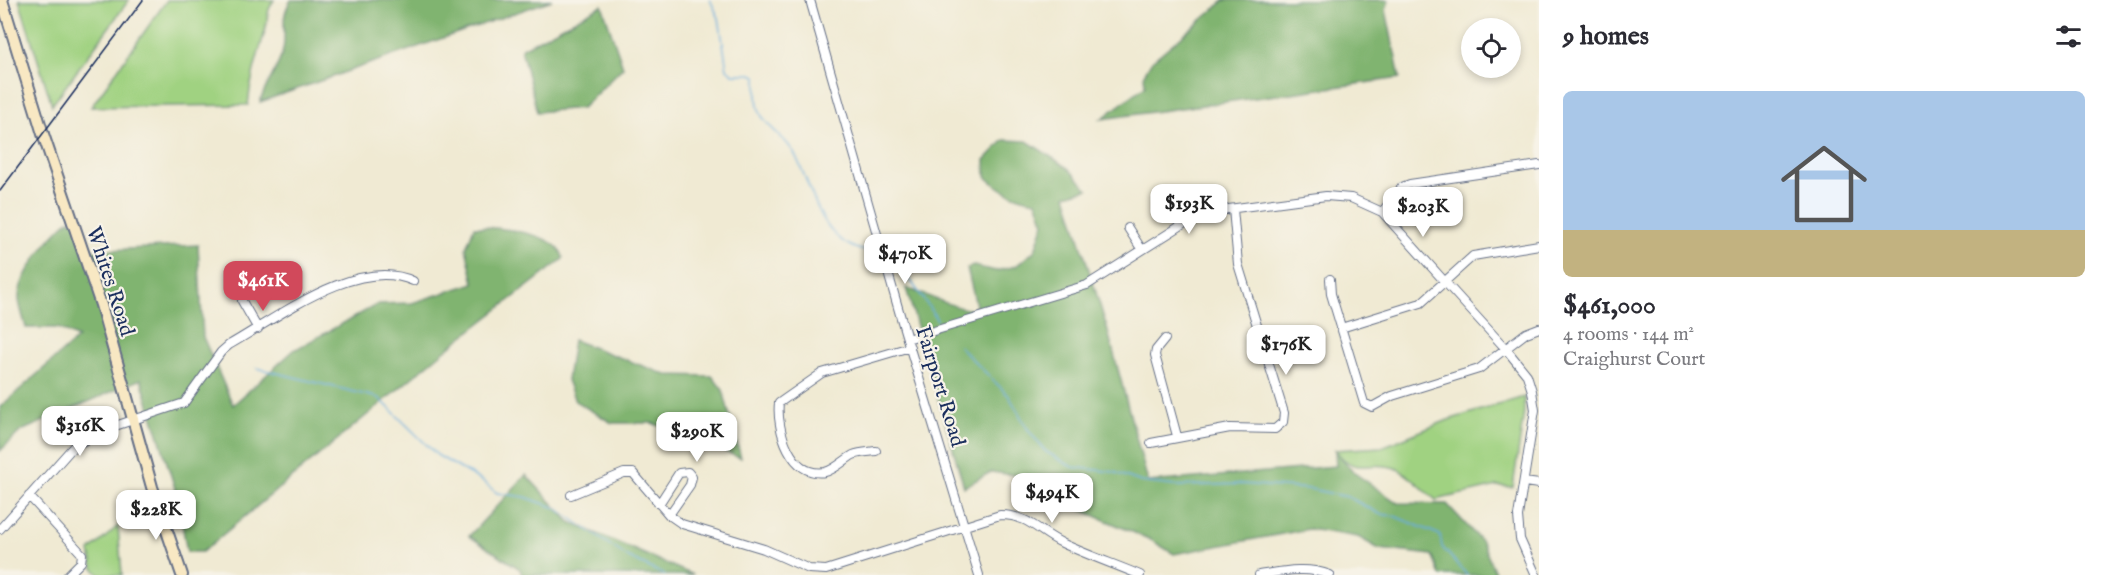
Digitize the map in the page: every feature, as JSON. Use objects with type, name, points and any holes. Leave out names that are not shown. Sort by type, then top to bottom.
[{"type":"main road","name":"Whites Road","points":[[2,0],[84,260],[101,305],[182,575]]},
{"type":"street","name":"Fairport Road","points":[[810,0],[908,343],[979,575]]},
{"type":"street","points":[[1382,212],[1402,187],[1410,184],[1539,165]]},
{"type":"street","points":[[876,451],[855,454],[829,471],[821,472],[798,465],[792,458],[778,413],[779,403],[822,373],[1087,285],[1206,212],[1339,196],[1351,198],[1382,212],[1527,375],[1537,410],[1518,516],[1520,539],[1536,575]]},
{"type":"street","points":[[1151,443],[1178,436],[1230,428],[1275,429],[1283,422],[1284,413],[1238,264],[1233,209]]},
{"type":"street","points":[[1128,228],[1142,250]]},
{"type":"street","points":[[1341,328],[1421,303],[1473,256],[1539,245]]},
{"type":"street","points":[[0,530],[74,446],[96,433],[184,403],[221,352],[258,329],[341,283],[367,276],[399,274],[413,281]]},
{"type":"street","points":[[1330,279],[1331,294],[1364,403],[1372,407],[1392,396],[1479,369],[1526,333],[1539,328]]},
{"type":"street","points":[[244,288],[242,301],[258,329]]},
{"type":"street","points":[[1165,339],[1156,350],[1155,355],[1178,436]]},
{"type":"street","points":[[659,504],[679,473],[688,472],[692,477],[690,485],[669,515]]},
{"type":"street","points":[[571,495],[624,473],[633,473],[669,515],[682,524],[764,549],[809,569],[826,570],[1000,515],[1016,515],[1028,520],[1055,540],[1140,575]]},
{"type":"street","points":[[1524,482],[1539,484]]},
{"type":"street","points":[[29,496],[82,554],[81,562],[68,575]]},
{"type":"street","points":[[1259,575],[1300,569],[1318,570],[1330,575]]},
{"type":"green space","points":[[19,0],[129,0],[52,105]]},
{"type":"green space","points":[[167,0],[274,0],[268,11],[248,105],[91,107]]},
{"type":"green space","points":[[291,0],[552,0],[260,102],[281,57],[285,13]]},
{"type":"green space","points":[[1225,0],[1389,0],[1386,10],[1400,78],[1101,119],[1145,86],[1144,74],[1152,61]]},
{"type":"green space","points":[[602,5],[623,67],[582,108],[537,112],[521,49]]},
{"type":"green space","points":[[1004,140],[1027,141],[1068,168],[1088,189],[1066,195],[1107,328],[1148,482],[1336,466],[1335,450],[1353,472],[1398,503],[1447,504],[1482,542],[1496,575],[1440,575],[1432,555],[1379,549],[1358,537],[1309,529],[1174,554],[1151,540],[1070,505],[1021,476],[991,472],[964,487],[906,288],[949,304],[974,310],[976,305],[967,268],[974,266],[996,271],[1016,266],[1035,250],[1044,223],[1036,201],[1009,193],[986,177],[985,160]]},
{"type":"green space","points":[[69,220],[80,225],[93,251],[198,245],[203,337],[233,405],[294,350],[378,304],[412,303],[474,283],[466,248],[474,227],[510,230],[539,237],[559,250],[563,259],[443,352],[202,552],[187,552],[177,495],[141,379],[21,431],[0,451],[0,407],[78,338],[58,328],[26,328],[19,300],[20,290],[29,268],[54,235]]},
{"type":"green space","points":[[573,340],[667,375],[712,376],[723,390],[741,458],[652,423],[612,423],[575,401],[567,380]]},
{"type":"green space","points":[[1524,397],[1524,412],[1513,487],[1497,486],[1436,500],[1400,470],[1378,465],[1356,466],[1335,450],[1382,447],[1448,420]]},
{"type":"green space","points":[[526,475],[570,522],[693,575],[522,575],[520,569],[469,536]]},
{"type":"green space","points":[[118,526],[122,575],[100,575],[93,568],[90,551]]},
{"type":"waterway","points":[[710,0],[719,18],[727,69],[733,74],[752,74],[757,77],[759,110],[766,122],[794,153],[822,217],[831,231],[843,242],[858,249],[877,252]]},
{"type":"waterway","points":[[887,252],[893,252],[937,320]]},
{"type":"waterway","points":[[959,346],[1009,396],[1027,428],[1045,451],[1072,467],[1114,472],[1141,482],[1175,486],[1242,484],[1310,489],[1348,497],[1380,514],[1394,516],[1440,535],[1442,547],[1467,575]]},
{"type":"waterway","points":[[257,368],[379,398],[437,455],[482,481],[497,493],[525,497],[556,508],[629,558],[665,575]]},
{"type":"railway","points":[[0,191],[143,0]]}]
